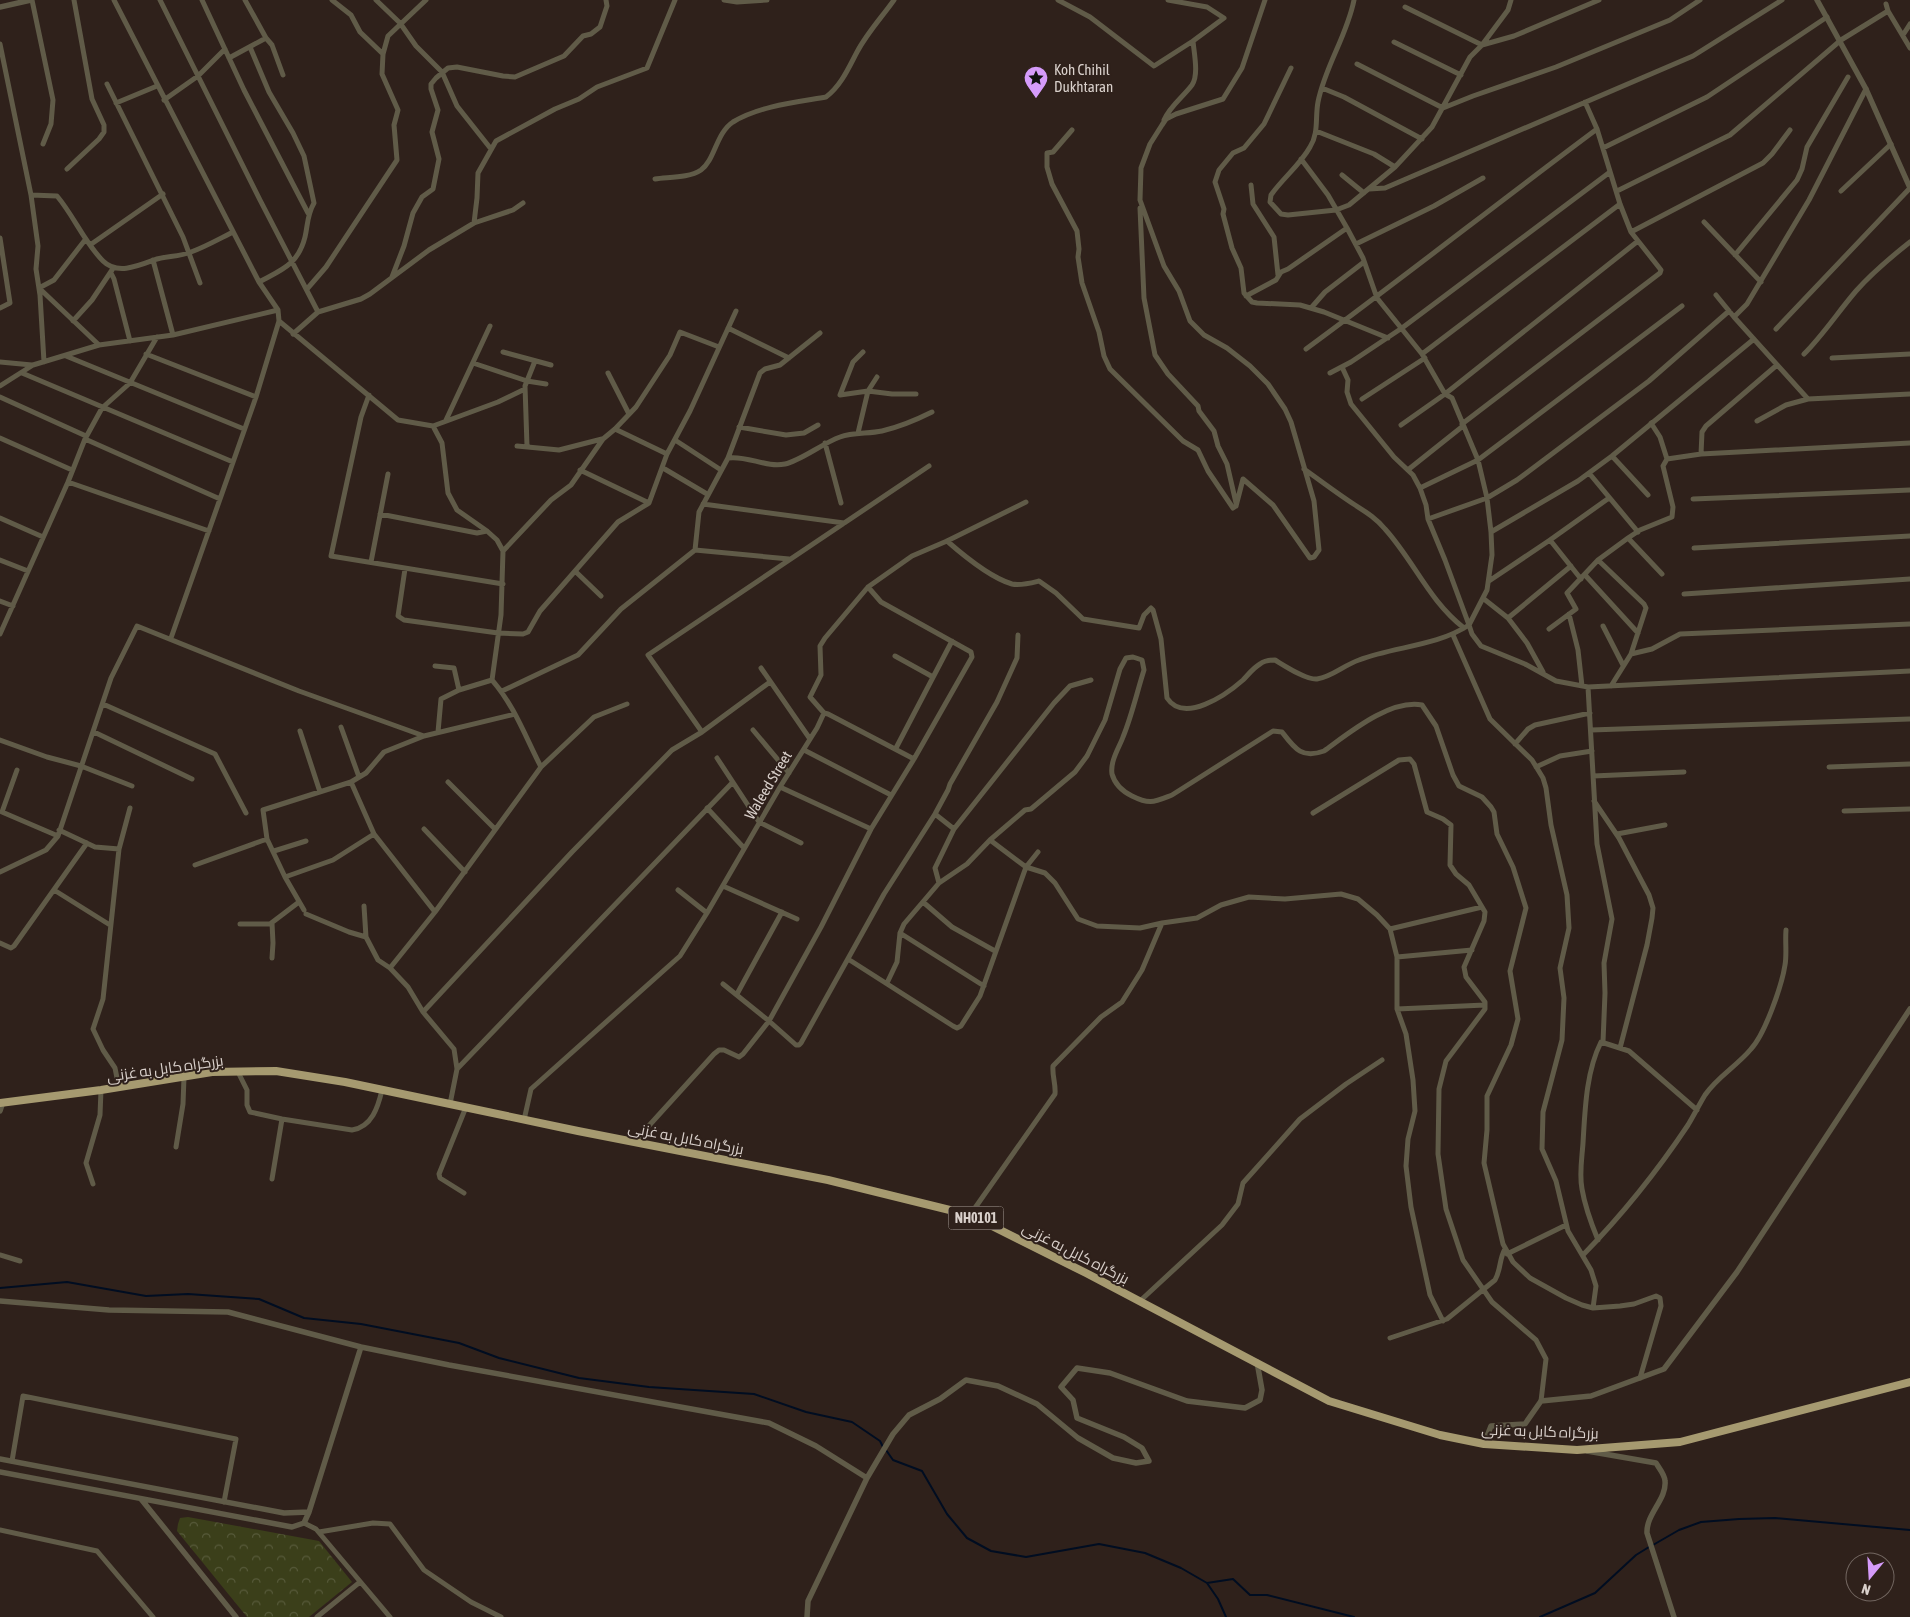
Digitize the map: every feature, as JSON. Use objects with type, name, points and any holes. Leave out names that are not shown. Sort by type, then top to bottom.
[{"type":"highway","name":"بزرگراه کابل به غزنی","points":[[1,1105],[212,1072],[276,1071],[382,1090],[828,1180],[970,1215],[1140,1301],[1329,1401],[1440,1435],[1484,1444],[1577,1450],[1680,1442],[1910,1382]]},
{"type":"street","points":[[0,7],[32,0],[53,100],[50,124],[43,144]]},
{"type":"street","points":[[67,169],[104,132],[104,125],[92,99],[74,0]]},
{"type":"street","points":[[114,0],[259,282],[278,310],[279,321],[256,397],[171,638]]},
{"type":"street","points":[[160,0],[292,264],[318,312]]},
{"type":"street","points":[[202,0],[229,58],[308,212]]},
{"type":"street","points":[[245,0],[266,38],[272,45],[283,75]]},
{"type":"street","points":[[332,0],[351,15],[360,32],[383,54]]},
{"type":"street","points":[[376,0],[400,24],[416,46],[442,72],[457,106],[491,149]]},
{"type":"street","points":[[307,289],[326,267],[397,160],[394,125],[398,110],[382,74],[383,54],[388,36],[426,0]]},
{"type":"street","points":[[392,277],[404,246],[413,213],[422,197],[433,189],[439,159],[432,132],[438,110],[431,84],[448,68],[464,67],[515,77],[564,56],[583,36],[591,34],[600,28],[607,6],[606,0]]},
{"type":"street","points":[[474,223],[478,173],[496,141],[607,83],[647,68],[675,0]]},
{"type":"street","points":[[724,0],[736,2],[767,0]]},
{"type":"street","points":[[655,179],[699,171],[706,163],[722,133],[731,123],[742,117],[785,104],[826,97],[851,65],[858,51],[894,0]]},
{"type":"street","points":[[1058,0],[1090,17],[1154,66],[1224,18],[1207,7],[1168,0]]},
{"type":"street","points":[[1236,506],[1228,464],[1218,446],[1214,431],[1199,411],[1198,406],[1168,374],[1155,355],[1144,298],[1143,236],[1140,200],[1141,168],[1150,144],[1166,118],[1223,100],[1242,68],[1265,0]]},
{"type":"street","points":[[1354,0],[1322,88],[1318,104],[1316,131],[1311,146],[1272,195],[1270,202],[1281,214],[1288,216],[1336,210],[1349,205],[1395,167],[1422,139],[1443,108],[1470,57],[1482,45],[1508,10],[1512,0]]},
{"type":"street","points":[[1405,7],[1482,45],[1514,36],[1599,0]]},
{"type":"street","points":[[1357,64],[1443,108],[1556,67],[1670,20],[1700,0]]},
{"type":"street","points":[[1342,174],[1366,191],[1385,188],[1693,56],[1782,0]]},
{"type":"street","points":[[1776,329],[1910,188],[1866,89],[1841,40],[1817,0]]},
{"type":"street","points":[[1886,4],[1888,11],[1910,48]]},
{"type":"street","points":[[1617,191],[1730,135],[1841,40],[1888,11]]},
{"type":"street","points":[[1603,148],[1707,96],[1828,17]]},
{"type":"street","points":[[1903,35],[1910,24]]},
{"type":"street","points":[[229,58],[266,38]]},
{"type":"street","points":[[1162,125],[1171,108],[1193,84],[1195,74],[1192,41]]},
{"type":"street","points":[[1394,42],[1461,74]]},
{"type":"street","points":[[0,44],[32,195],[38,246],[36,269],[44,362]]},
{"type":"street","points":[[250,47],[269,92],[304,156],[314,203],[308,212],[304,238],[292,264],[259,282]]},
{"type":"street","points":[[164,100],[198,76],[225,49]]},
{"type":"street","points":[[1291,68],[1264,124],[1244,148],[1233,153],[1228,158],[1215,179],[1224,209],[1223,214],[1230,240],[1241,268],[1242,284],[1246,296],[1252,302],[1257,303],[1300,305],[1311,308],[1388,338]]},
{"type":"street","points":[[1735,256],[1797,180],[1802,169],[1807,147],[1848,77]]},
{"type":"street","points":[[107,84],[163,194],[190,253],[200,282]]},
{"type":"street","points":[[116,103],[157,86]]},
{"type":"street","points":[[1322,88],[1422,139]]},
{"type":"street","points":[[1734,317],[1747,304],[1809,200],[1866,89]]},
{"type":"street","points":[[1409,470],[1463,425],[1660,273],[1660,268],[1631,232],[1620,204],[1603,148],[1585,102]]},
{"type":"street","points":[[1306,349],[1377,298],[1489,209],[1596,129]]},
{"type":"street","points":[[1072,130],[1053,152],[1047,153],[1047,166],[1052,184],[1077,231],[1082,283],[1099,332],[1104,356],[1110,369],[1121,382],[1183,441],[1198,450],[1226,499],[1233,508],[1236,506]]},
{"type":"street","points":[[1631,232],[1763,162],[1772,154],[1790,130]]},
{"type":"street","points":[[1316,131],[1374,154],[1395,167]]},
{"type":"street","points":[[1841,191],[1891,144]]},
{"type":"street","points":[[947,542],[969,559],[1013,584],[1039,581],[1056,592],[1083,619],[1139,628],[1144,615],[1150,608],[1153,610],[1161,638],[1167,698],[1171,704],[1178,708],[1185,709],[1213,701],[1241,682],[1260,663],[1268,660],[1275,660],[1310,679],[1317,679],[1334,673],[1358,660],[1453,635],[1466,627],[1484,599],[1489,581],[1492,555],[1487,498],[1478,460],[1452,398],[1445,394],[1423,356],[1377,298],[1356,244],[1328,195],[1301,159]]},
{"type":"street","points":[[1330,372],[1342,367],[1402,328],[1610,172]]},
{"type":"street","points":[[1356,244],[1434,206],[1483,178]]},
{"type":"street","points":[[1251,185],[1253,204],[1274,237],[1278,276]]},
{"type":"street","points":[[90,246],[163,194]]},
{"type":"street","points":[[32,195],[57,196],[80,229],[85,240],[112,270],[130,341]]},
{"type":"street","points":[[1140,200],[1164,266],[1179,291],[1190,321],[1204,335],[1227,348],[1268,384],[1291,422],[1314,501],[1320,550],[1314,557],[1310,558],[1273,505],[1243,480],[1236,506]]},
{"type":"street","points":[[294,334],[318,312],[361,299],[370,294],[429,250],[474,223],[513,210],[523,204]]},
{"type":"street","points":[[1362,399],[1423,356],[1620,204]]},
{"type":"street","points":[[1704,222],[1761,282]]},
{"type":"street","points":[[1246,296],[1276,280],[1280,272],[1288,270],[1347,228]]},
{"type":"street","points":[[73,321],[92,300],[112,270],[148,264],[153,260],[190,253],[233,232]]},
{"type":"street","points":[[0,238],[10,303],[0,308]]},
{"type":"street","points":[[39,288],[54,280],[85,240]]},
{"type":"street","points":[[1401,426],[1445,394],[1638,242]]},
{"type":"street","points":[[1804,354],[1816,342],[1856,291],[1882,264],[1910,242]]},
{"type":"street","points":[[153,260],[173,335]]},
{"type":"street","points":[[1311,308],[1325,292],[1364,262]]},
{"type":"street","points":[[39,288],[99,346]]},
{"type":"street","points":[[1716,295],[1808,399]]},
{"type":"street","points":[[1420,488],[1478,460],[1682,306]]},
{"type":"street","points":[[0,362],[33,365],[99,346],[173,335],[278,310]]},
{"type":"street","points":[[405,569],[399,618],[498,633],[523,634],[528,632],[540,611],[618,522],[649,503],[667,454],[736,311]]},
{"type":"street","points":[[1428,519],[1458,510],[1487,498],[1517,480],[1649,381],[1729,311]]},
{"type":"street","points":[[279,321],[398,420],[433,426],[498,402],[525,389]]},
{"type":"street","points":[[446,420],[490,326]]},
{"type":"street","points":[[728,328],[789,358]]},
{"type":"street","points":[[504,551],[552,500],[570,485],[603,439],[636,407],[670,356],[680,332],[719,347]]},
{"type":"street","points":[[695,550],[699,512],[728,458],[760,373],[765,369],[780,365],[820,333]]},
{"type":"street","points":[[0,634],[68,482],[85,438],[102,408],[130,383],[157,337]]},
{"type":"street","points":[[1491,532],[1589,473],[1754,339]]},
{"type":"street","points":[[503,352],[550,365]]},
{"type":"street","points":[[862,352],[853,362],[840,395],[868,391],[916,394]]},
{"type":"street","points":[[146,354],[256,397]]},
{"type":"street","points":[[1832,358],[1910,354]]},
{"type":"street","points":[[66,356],[244,429]]},
{"type":"street","points":[[527,446],[525,389],[535,360]]},
{"type":"street","points":[[473,362],[527,381],[546,384]]},
{"type":"street","points":[[0,386],[33,365]]},
{"type":"street","points":[[1701,454],[1702,432],[1706,426],[1778,365]]},
{"type":"street","points":[[1342,367],[1348,380],[1347,392],[1351,404],[1394,457],[1409,470],[1420,488],[1426,505],[1428,519],[1445,560],[1466,627]]},
{"type":"street","points":[[608,372],[629,414]]},
{"type":"street","points":[[22,373],[233,462]]},
{"type":"street","points":[[858,433],[868,391],[877,377]]},
{"type":"street","points":[[1757,421],[1786,405],[1808,399],[1910,394]]},
{"type":"street","points":[[368,395],[361,417],[330,556],[503,584]]},
{"type":"street","points":[[0,397],[220,499]]},
{"type":"street","points":[[728,458],[735,456],[778,465],[786,464],[824,443],[842,436],[880,432],[905,424],[932,412]]},
{"type":"street","points":[[1549,629],[1576,608],[1567,593],[1598,560],[1638,532],[1672,517],[1673,507],[1663,466],[1667,459],[1660,437],[1651,423]]},
{"type":"street","points":[[739,426],[786,435],[804,433],[818,425]]},
{"type":"street","points":[[433,426],[442,443],[448,492],[457,510],[487,531],[497,540],[504,551],[503,584],[492,680],[502,691],[515,714],[541,767]]},
{"type":"street","points":[[615,429],[667,454]]},
{"type":"street","points":[[0,438],[72,470]]},
{"type":"street","points":[[517,446],[559,450],[603,439]]},
{"type":"street","points":[[674,440],[721,470]]},
{"type":"street","points":[[824,443],[841,503]]},
{"type":"street","points":[[1667,459],[1701,454],[1910,443]]},
{"type":"street","points":[[1612,456],[1648,495]]},
{"type":"street","points":[[702,732],[648,655],[929,466]]},
{"type":"street","points":[[663,468],[707,494]]},
{"type":"street","points":[[580,470],[649,503]]},
{"type":"street","points":[[1304,470],[1369,513],[1385,528],[1399,545],[1430,594],[1451,618],[1466,627],[1481,646],[1544,673],[1556,681],[1588,687],[1910,671]]},
{"type":"street","points":[[1589,473],[1638,532]]},
{"type":"street","points":[[371,562],[388,474]]},
{"type":"street","points":[[68,482],[209,531]]},
{"type":"street","points":[[1693,498],[1910,490]]},
{"type":"street","points":[[1489,581],[1609,498]]},
{"type":"street","points":[[914,759],[828,714],[824,714],[810,697],[821,675],[820,646],[868,587],[912,556],[947,542],[1026,502]]},
{"type":"street","points":[[703,504],[844,523]]},
{"type":"street","points":[[380,514],[476,533],[487,531]]},
{"type":"street","points":[[0,518],[43,537]]},
{"type":"street","points":[[1694,548],[1910,536]]},
{"type":"street","points":[[1628,538],[1662,574]]},
{"type":"street","points":[[1550,540],[1571,566],[1638,633]]},
{"type":"street","points":[[502,691],[578,655],[621,609],[695,550],[789,559]]},
{"type":"street","points":[[0,560],[28,572]]},
{"type":"street","points":[[1598,560],[1646,608],[1631,654],[1611,686]]},
{"type":"street","points":[[1508,618],[1571,566]]},
{"type":"street","points":[[575,571],[601,596]]},
{"type":"street","points":[[1684,594],[1910,579]]},
{"type":"street","points":[[635,1141],[718,1050],[724,1050],[739,1057],[769,1021],[821,927],[871,828],[914,759],[972,657],[971,652],[881,602],[868,587]]},
{"type":"street","points":[[1484,599],[1508,618],[1544,673]]},
{"type":"street","points":[[0,601],[13,606]]},
{"type":"street","points":[[1569,614],[1578,650],[1582,686]]},
{"type":"street","points":[[1631,654],[1652,649],[1676,636],[1686,633],[1910,624]]},
{"type":"street","points":[[0,872],[46,850],[58,833],[111,678],[137,626],[171,638],[299,691],[424,736]]},
{"type":"street","points":[[1603,626],[1623,665]]},
{"type":"street","points":[[723,984],[796,1045],[799,1045],[884,894],[935,814],[997,702],[1017,658],[1018,635]]},
{"type":"street","points":[[1453,635],[1490,719],[1532,760],[1543,778],[1546,788],[1551,825],[1567,895],[1569,921],[1568,940],[1560,968],[1564,998],[1562,1040],[1543,1112],[1542,1149],[1556,1181],[1568,1231],[1591,1270],[1596,1286],[1592,1308]]},
{"type":"street","points":[[896,748],[952,641]]},
{"type":"street","points":[[895,656],[934,677]]},
{"type":"street","points":[[887,983],[897,962],[900,933],[904,924],[939,883],[967,864],[990,840],[1025,810],[1031,809],[1075,772],[1086,756],[1104,720],[1120,669],[1125,659],[1130,656],[1142,660],[1144,670],[1124,736],[1113,762],[1112,774],[1116,784],[1122,790],[1147,802],[1156,802],[1172,795],[1274,731],[1282,732],[1291,746],[1299,751],[1310,754],[1318,753],[1324,751],[1372,717],[1413,705],[1424,707],[1436,726],[1453,775],[1459,786],[1482,798],[1494,812],[1497,834],[1513,867],[1526,908],[1510,971],[1518,1019],[1511,1045],[1487,1096],[1487,1130],[1484,1163],[1506,1251],[1513,1262],[1538,1283],[1566,1298],[1592,1308],[1634,1304],[1656,1296],[1661,1299],[1640,1378]]},
{"type":"street","points":[[435,666],[454,668],[459,690]]},
{"type":"street","points":[[761,668],[810,739]]},
{"type":"street","points":[[438,732],[441,699],[459,690],[492,680]]},
{"type":"street","points":[[939,883],[935,868],[954,829],[1054,703],[1070,686],[1091,680]]},
{"type":"street","points":[[423,1012],[572,852],[672,750],[702,732],[770,682]]},
{"type":"street","points":[[1588,687],[1596,844],[1612,919],[1604,963],[1603,1042],[1600,1044],[1592,1067],[1588,1090],[1581,1172],[1584,1203],[1598,1240]]},
{"type":"street","points":[[103,704],[216,754],[246,813]]},
{"type":"street","points":[[390,968],[435,912],[541,767],[594,717],[627,704]]},
{"type":"street","points":[[1515,744],[1528,729],[1535,726],[1590,713]]},
{"type":"street","points":[[366,937],[349,932],[305,912],[285,878],[267,839],[263,810],[351,782],[366,773],[384,752],[424,736],[515,714]]},
{"type":"street","name":"Waleed Street","points":[[524,1120],[531,1089],[680,956],[707,914],[780,786],[804,750],[824,714]]},
{"type":"street","points":[[1591,730],[1910,719]]},
{"type":"street","points":[[341,727],[359,777]]},
{"type":"street","points":[[753,730],[789,773]]},
{"type":"street","points":[[300,731],[320,792]]},
{"type":"street","points":[[94,732],[192,779]]},
{"type":"street","points":[[0,740],[47,757],[81,766],[132,786]]},
{"type":"street","points":[[804,750],[891,795]]},
{"type":"street","points":[[1536,767],[1560,756],[1592,751]]},
{"type":"street","points":[[717,758],[759,822],[801,843]]},
{"type":"street","points":[[1312,813],[1399,760],[1410,759],[1414,764],[1427,812],[1451,825],[1450,865],[1456,874],[1469,884],[1486,912],[1464,967],[1466,976],[1485,1002],[1485,1009],[1446,1061],[1439,1089],[1438,1154],[1446,1209],[1463,1260],[1492,1302],[1536,1340],[1546,1359],[1540,1401],[1525,1424],[1491,1426],[1484,1444]]},
{"type":"street","points":[[1828,767],[1910,764]]},
{"type":"street","points":[[17,770],[2,812],[95,847],[119,849]]},
{"type":"street","points":[[1593,776],[1684,772]]},
{"type":"street","points":[[351,782],[374,834],[435,912]]},
{"type":"street","points":[[448,782],[495,829]]},
{"type":"street","points":[[457,1069],[732,783]]},
{"type":"street","points":[[780,786],[871,828]]},
{"type":"street","points":[[1594,801],[1617,834],[1649,895],[1652,908],[1652,918],[1644,960],[1620,1048]]},
{"type":"street","points":[[119,1088],[115,1068],[102,1050],[92,1030],[103,999],[119,849],[130,808]]},
{"type":"street","points":[[708,808],[744,848]]},
{"type":"street","points":[[1844,811],[1910,809]]},
{"type":"street","points":[[935,814],[954,829]]},
{"type":"street","points":[[1617,834],[1664,825]]},
{"type":"street","points":[[424,829],[465,872]]},
{"type":"street","points":[[285,878],[333,860],[374,834]]},
{"type":"street","points":[[195,865],[267,839]]},
{"type":"street","points":[[990,840],[1026,868],[1045,873],[1055,882],[1078,919],[1097,926],[1140,928],[1197,918],[1221,906],[1250,897],[1285,899],[1342,894],[1358,899],[1377,915],[1390,929],[1397,957],[1397,1009],[1406,1034],[1413,1080],[1415,1111],[1408,1139],[1406,1166],[1411,1207],[1430,1295],[1443,1321]]},
{"type":"street","points":[[274,851],[306,841]]},
{"type":"street","points":[[0,943],[11,948],[14,946],[86,843]]},
{"type":"street","points":[[848,959],[957,1028],[961,1026],[980,996],[1026,868],[1038,852]]},
{"type":"street","points":[[723,886],[797,919]]},
{"type":"street","points":[[54,890],[110,925]]},
{"type":"street","points":[[678,890],[707,914]]},
{"type":"street","points":[[240,924],[268,925],[300,902]]},
{"type":"street","points":[[923,902],[952,927],[995,952]]},
{"type":"street","points":[[364,906],[366,937],[378,960],[390,968],[408,986],[423,1012],[454,1049],[457,1069],[450,1104]]},
{"type":"street","points":[[1390,929],[1482,907]]},
{"type":"street","points":[[737,994],[782,912]]},
{"type":"street","points":[[272,923],[274,943],[272,958]]},
{"type":"street","points":[[970,1215],[1055,1094],[1056,1086],[1052,1076],[1053,1066],[1101,1017],[1122,1002],[1142,970],[1162,923]]},
{"type":"street","points":[[1583,1255],[1631,1204],[1689,1123],[1706,1094],[1752,1048],[1760,1036],[1773,1005],[1785,964],[1786,930]]},
{"type":"street","points":[[900,933],[984,986]]},
{"type":"street","points":[[1397,957],[1472,950]]},
{"type":"street","points":[[1397,1009],[1485,1005]]},
{"type":"street","points":[[1540,1401],[1591,1396],[1664,1369],[1737,1272],[1910,1009]]},
{"type":"street","points":[[1603,1042],[1629,1051],[1697,1110]]},
{"type":"street","points":[[1140,1301],[1222,1225],[1238,1204],[1243,1183],[1300,1119],[1346,1084],[1382,1060]]},
{"type":"street","points":[[238,1072],[247,1090],[247,1105],[250,1112],[282,1119],[356,1130],[369,1120],[378,1108],[382,1090]]},
{"type":"street","points":[[176,1147],[183,1104],[184,1077]]},
{"type":"street","points":[[93,1184],[86,1164],[100,1115],[101,1090]]},
{"type":"street","points":[[464,1193],[440,1178],[439,1174],[466,1107]]},
{"type":"street","points":[[272,1179],[282,1119]]},
{"type":"street","points":[[1390,1338],[1450,1318],[1498,1277],[1501,1257],[1506,1251],[1566,1225]]},
{"type":"street","points":[[0,1255],[20,1261]]},
{"type":"street","points":[[0,1301],[109,1310],[228,1312],[361,1346],[449,1365],[769,1422],[816,1446],[867,1478]]},
{"type":"street","points":[[0,1472],[292,1527],[304,1523],[361,1346]]},
{"type":"street","points":[[807,1617],[808,1602],[867,1478],[893,1434],[909,1415],[940,1399],[966,1380],[998,1386],[1038,1404],[1078,1438],[1113,1458],[1136,1463],[1149,1461],[1142,1448],[1124,1437],[1077,1418],[1073,1400],[1061,1387],[1077,1368],[1110,1373],[1187,1401],[1245,1408],[1260,1400],[1262,1390],[1257,1362]]},
{"type":"street","points":[[12,1461],[23,1396],[236,1439],[224,1502]]},
{"type":"street","points":[[1577,1450],[1656,1463],[1665,1479],[1664,1488],[1647,1526],[1647,1533],[1674,1617]]},
{"type":"street","points":[[0,1459],[284,1513],[309,1512]]},
{"type":"street","points":[[141,1499],[236,1617]]},
{"type":"street","points":[[304,1523],[319,1532],[390,1617]]},
{"type":"street","points":[[319,1532],[373,1523],[390,1524],[424,1570],[471,1602],[501,1617]]},
{"type":"street","points":[[0,1530],[97,1551],[152,1617]]},
{"type":"street","points":[[317,1617],[360,1582]]},
{"type":"green space","points":[[188,1517],[319,1541],[352,1582],[309,1617],[247,1617],[177,1531],[180,1518]]},
{"type":"waterway","points":[[0,1288],[67,1282],[146,1296],[188,1294],[259,1299],[304,1318],[361,1324],[459,1343],[499,1358],[579,1378],[649,1387],[754,1394],[806,1412],[852,1422],[880,1441],[883,1447]]},
{"type":"waterway","points":[[886,1450],[893,1460],[922,1471],[947,1514],[967,1538],[991,1551],[1026,1557],[1099,1544],[1145,1553],[1181,1568],[1207,1583],[1218,1599],[1226,1617]]},
{"type":"waterway","points":[[1653,1545],[1679,1530],[1701,1522],[1739,1519],[1775,1518],[1910,1530]]},
{"type":"waterway","points":[[1540,1617],[1595,1593],[1636,1555],[1649,1547]]},
{"type":"waterway","points":[[1207,1583],[1233,1579],[1250,1595],[1267,1595],[1354,1617]]},
{"type":"place","name":"Koh Chihil Dukhtaran","points":[[1036,99]]}]
